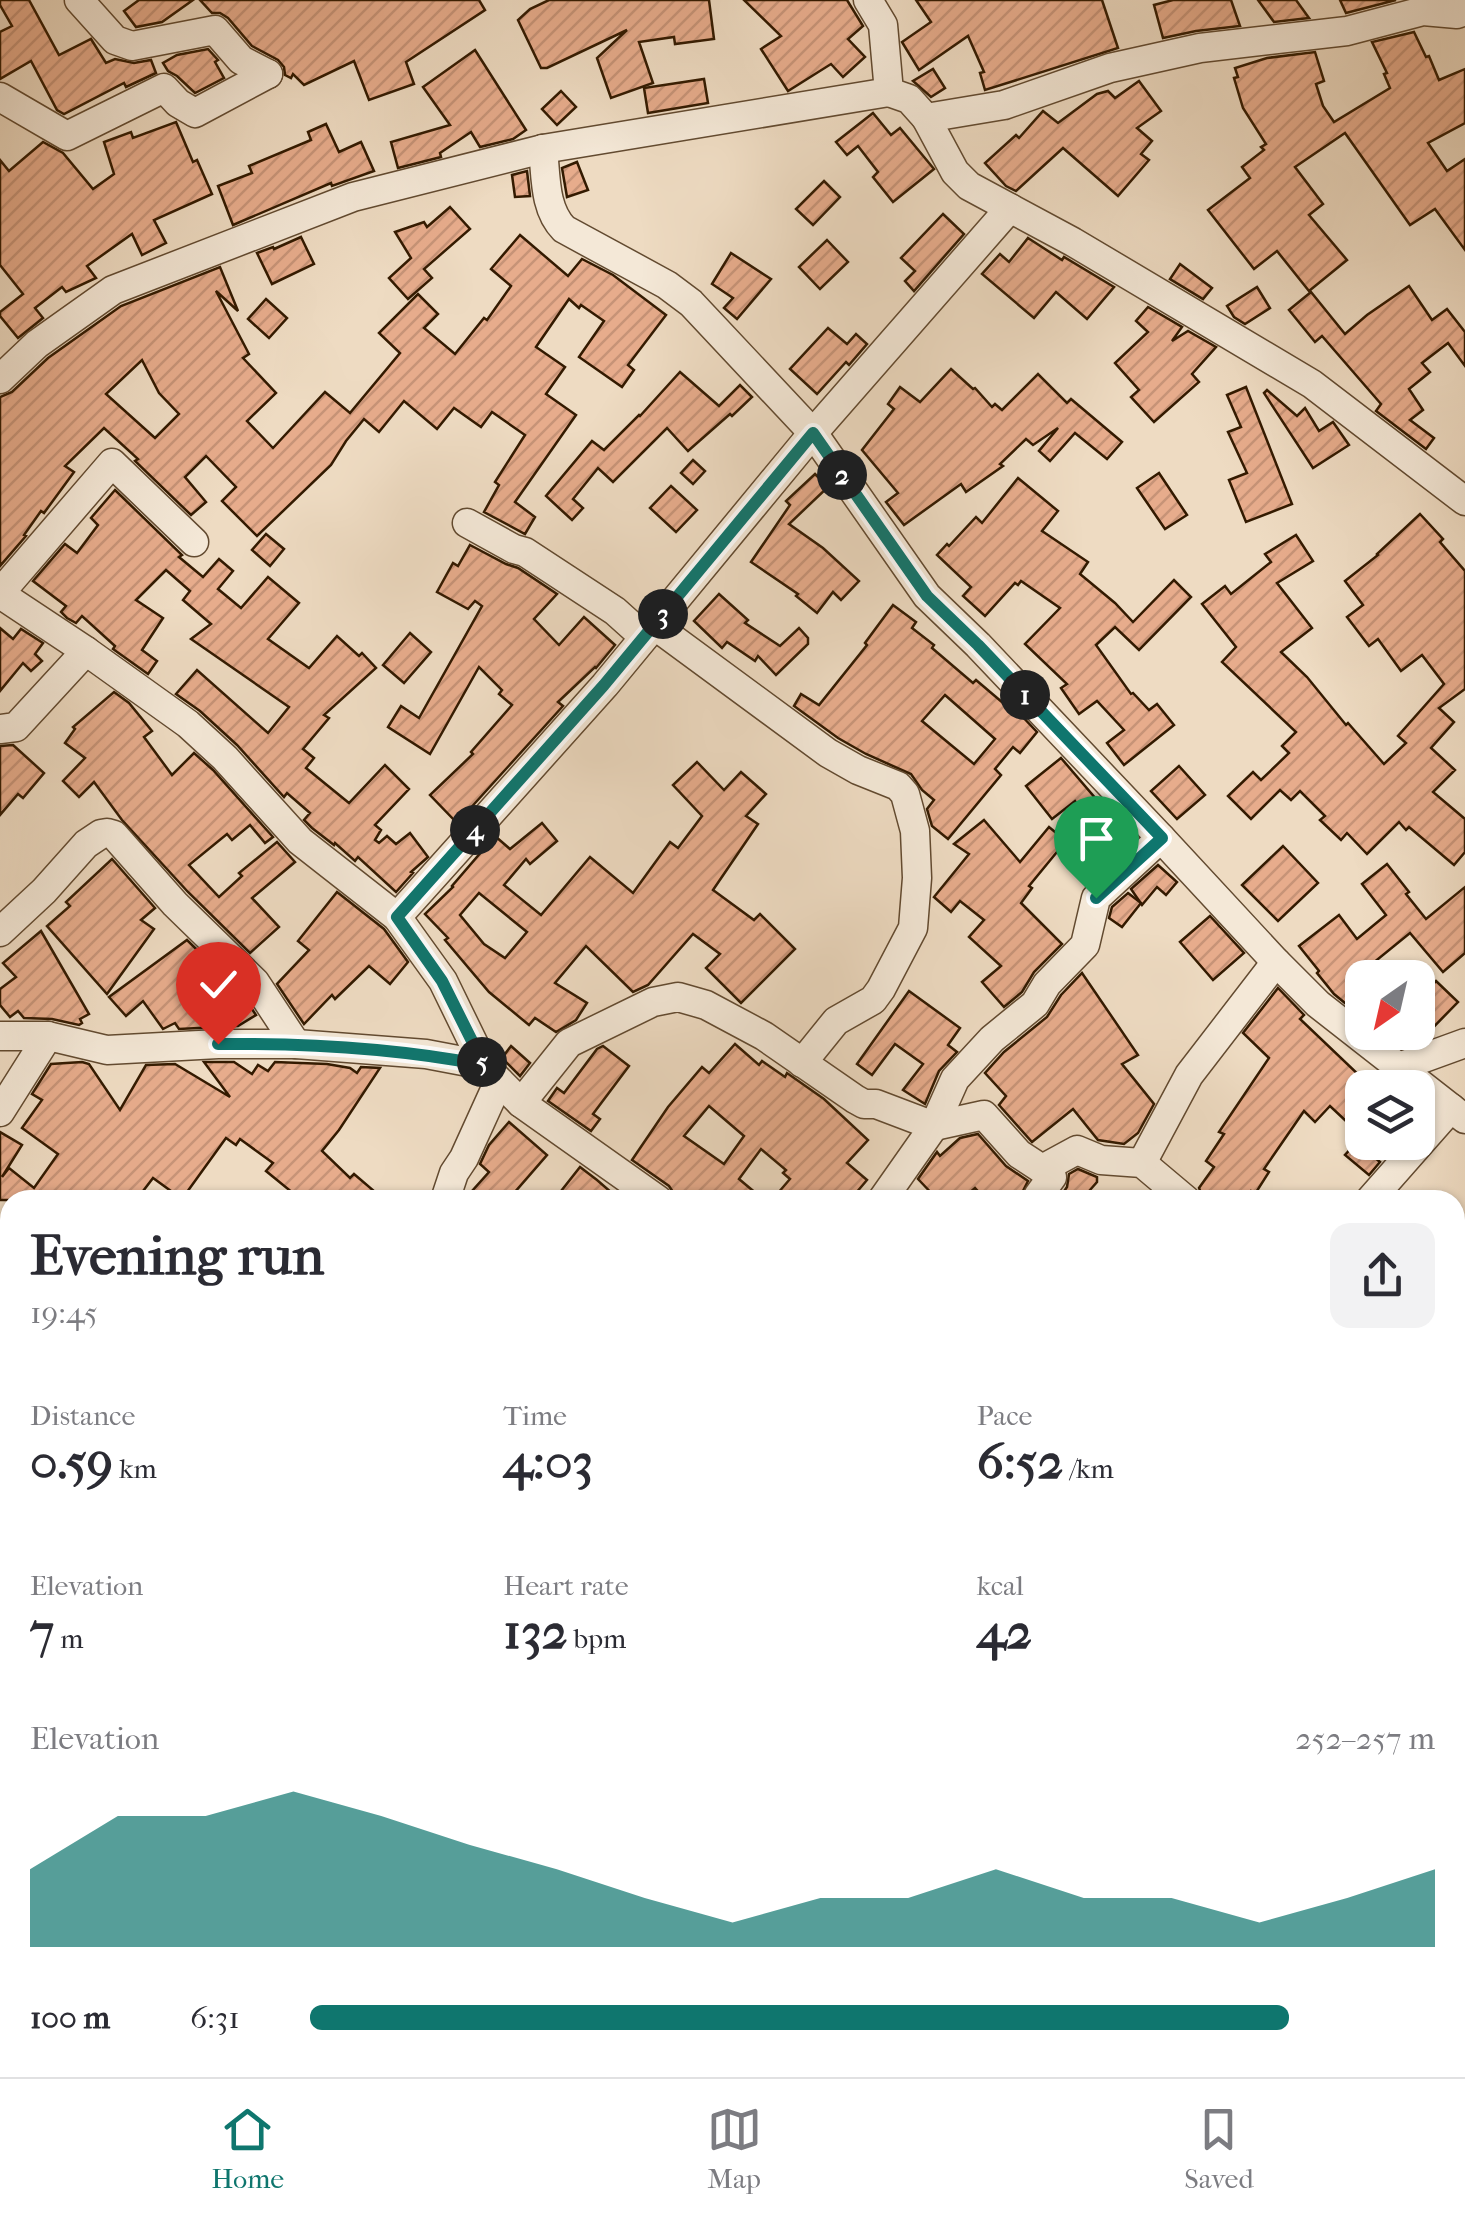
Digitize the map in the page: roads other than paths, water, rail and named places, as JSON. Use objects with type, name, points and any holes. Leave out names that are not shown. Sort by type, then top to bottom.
[{"type":"street","points":[[0,97],[67,136],[164,88],[195,113],[268,74],[241,60],[215,30],[132,46],[116,40],[79,0]]},
{"type":"street","points":[[868,0],[884,25],[889,92]]},
{"type":"street","points":[[926,118],[1004,105],[1110,68],[1200,48],[1347,31],[1420,6],[1457,14],[1465,11]]},
{"type":"street","points":[[0,379],[37,344],[113,290],[353,197],[543,149],[889,92],[909,100],[926,118],[955,172],[970,186],[1074,242],[1312,384],[1465,501]]},
{"type":"street","points":[[543,149],[554,219],[564,229],[667,285],[691,303],[813,433],[927,596],[1318,1004],[1458,1114],[1380,1190]]},
{"type":"street","points":[[397,917],[604,685],[813,433],[1010,208]]},
{"type":"street","points":[[194,542],[112,463],[0,593],[188,724],[225,758],[300,841],[397,917],[442,981],[491,1073],[522,1102],[644,1190]]},
{"type":"street","points":[[467,523],[525,552],[828,753],[898,786],[904,794],[916,831],[912,928],[874,1000],[836,1020],[802,1063]]},
{"type":"street","points":[[0,729],[16,728],[86,651]]},
{"type":"street","points":[[0,932],[44,892],[86,844],[101,834],[114,835],[174,904],[255,982],[296,1044]]},
{"type":"street","points":[[889,1190],[934,1126],[955,1078],[992,1039],[1035,1004],[1047,984],[1085,945],[1096,898],[1162,838]]},
{"type":"street","points":[[1142,1163],[1189,1075],[1276,962]]},
{"type":"street","points":[[522,1102],[569,1043],[653,1002],[678,997],[706,1005],[764,1036],[864,1104],[876,1104],[934,1126],[984,1116],[1019,1154],[1052,1177],[1042,1190]]},
{"type":"street","points":[[0,1036],[48,1036],[107,1050],[296,1044],[426,1054],[491,1073]]},
{"type":"street","points":[[0,1112],[48,1036]]},
{"type":"street","points":[[1399,1067],[1465,1043]]},
{"type":"street","points":[[447,1190],[464,1158],[491,1073]]},
{"type":"street","points":[[1042,1169],[1077,1150],[1101,1160],[1142,1163],[1174,1190]]}]
